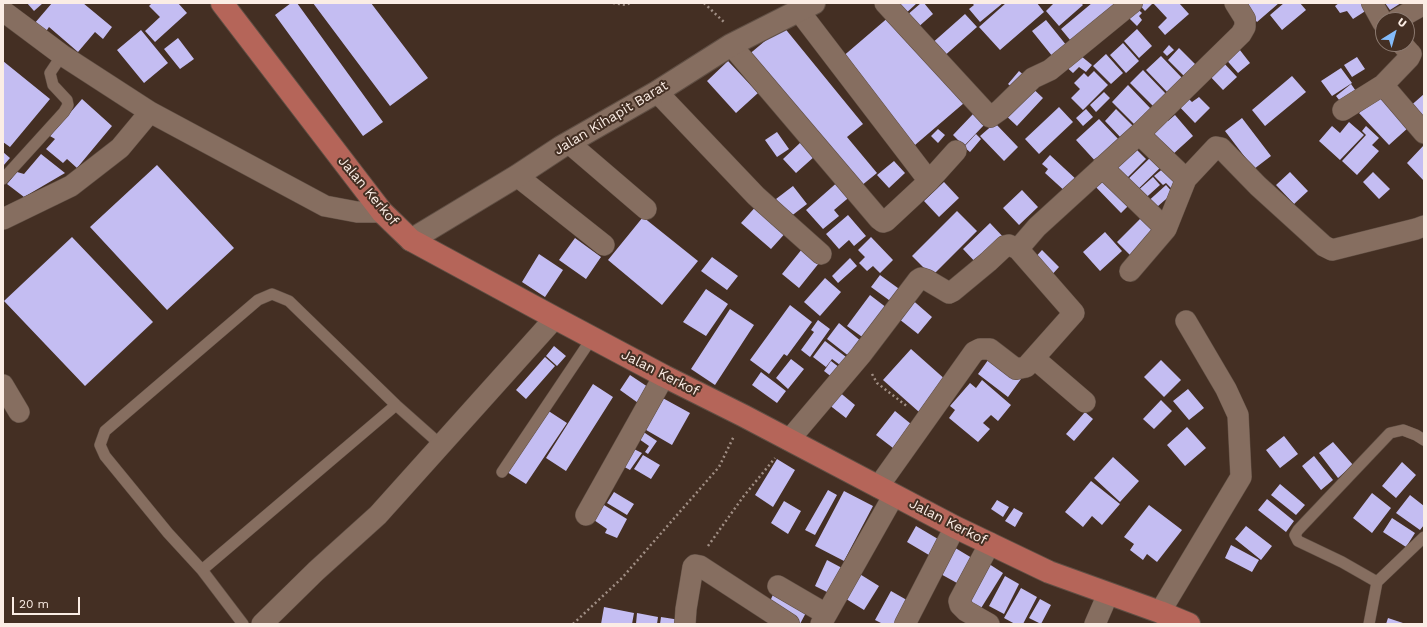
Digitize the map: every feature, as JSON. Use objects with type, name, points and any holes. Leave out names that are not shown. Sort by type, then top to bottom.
[{"type":"main road","name":"Jalan Kerkof","points":[[222,3],[382,212],[411,240],[664,376],[990,544],[1049,572],[1189,624]]},
{"type":"street","points":[[884,3],[976,100],[990,117],[1000,110],[1033,78],[1050,70],[1128,4]]},
{"type":"street","points":[[1018,249],[1037,227],[1139,134],[1241,34],[1245,27],[1244,19],[1235,3]]},
{"type":"street","points":[[1372,3],[1377,12]]},
{"type":"street","points":[[1410,12],[1424,4]]},
{"type":"street","points":[[809,5],[929,181]]},
{"type":"street","name":"Jalan Kihapit Barat","points":[[411,240],[569,143],[657,92],[731,45],[809,5]]},
{"type":"street","points":[[3,11],[62,55],[150,112],[325,206],[357,212],[382,212]]},
{"type":"street","points":[[731,45],[883,222],[886,221],[929,181],[956,151]]},
{"type":"street","points":[[1343,110],[1383,85],[1409,58],[1411,54],[1409,52]]},
{"type":"street","points":[[1383,85],[1424,132]]},
{"type":"street","points":[[657,92],[756,196],[822,254]]},
{"type":"street","points":[[3,220],[71,186],[120,148],[150,112]]},
{"type":"street","points":[[1139,134],[1186,178]]},
{"type":"street","points":[[569,143],[646,210]]},
{"type":"street","points":[[1130,271],[1166,229],[1186,178],[1216,147],[1221,148],[1258,186],[1324,246],[1332,250],[1421,230]]},
{"type":"street","points":[[1102,167],[1166,229]]},
{"type":"street","points":[[517,176],[604,245]]},
{"type":"street","points":[[778,586],[823,619],[886,491],[926,421],[974,352],[980,348],[990,349],[1016,369],[1026,367],[1035,359],[1074,313],[1018,249],[1009,245],[1005,246],[988,262],[949,293],[921,278],[861,355],[789,440]]},
{"type":"street","points":[[262,624],[378,515],[555,318]]},
{"type":"street","points":[[1160,612],[1241,477],[1238,415],[1226,389],[1186,320]]},
{"type":"street","points":[[1035,359],[1084,402]]},
{"type":"street","points":[[586,515],[664,376]]},
{"type":"street","points":[[3,385],[19,412]]},
{"type":"street","points":[[905,624],[956,527]]},
{"type":"street","points":[[989,624],[966,611],[960,605],[959,600],[990,544]]},
{"type":"street","points":[[685,624],[691,574],[695,565],[700,566],[789,624]]},
{"type":"street","points":[[1095,624],[1108,594]]},
{"type":"lane","points":[[3,178],[64,112],[68,105],[67,100],[53,85],[50,74],[62,55]]},
{"type":"lane","points":[[243,624],[202,570],[168,533],[105,456],[100,445],[105,431],[258,300],[272,294],[289,301],[396,405],[441,445]]},
{"type":"lane","points":[[502,472],[592,338]]},
{"type":"lane","points":[[202,570],[396,405]]},
{"type":"lane","points":[[1378,582],[1342,562],[1298,541],[1296,535],[1298,530],[1390,434],[1403,430],[1424,440]]},
{"type":"lane","points":[[1369,624],[1378,582],[1424,537]]},
{"type":"path","points":[[613,3],[630,3]]},
{"type":"path","points":[[704,3],[726,24],[731,45]]},
{"type":"path","points":[[861,355],[878,383],[926,421]]},
{"type":"path","points":[[572,624],[622,578],[719,467],[744,416]]},
{"type":"path","points":[[695,565],[743,497],[789,440]]},
{"type":"building","points":[[27,3],[43,3],[34,11]]},
{"type":"building","points":[[52,3],[83,3],[112,27],[103,39],[95,32],[78,52],[49,27],[45,33],[34,24]]},
{"type":"building","points":[[152,3],[178,3],[187,13],[155,42],[145,31],[160,17],[149,6]]},
{"type":"building","points":[[291,3],[297,3],[383,122],[363,136],[275,15]]},
{"type":"building","points":[[313,3],[371,3],[428,78],[390,106]]},
{"type":"building","points":[[893,3],[917,3],[904,15]]},
{"type":"building","points":[[921,3],[924,3],[933,14],[916,29],[906,16]]},
{"type":"building","points":[[972,3],[1003,3],[980,22],[969,9],[974,5]]},
{"type":"building","points":[[1006,3],[1037,3],[1044,12],[1000,50],[979,27]]},
{"type":"building","points":[[1054,3],[1081,3],[1083,5],[1059,26],[1046,11]]},
{"type":"building","points":[[1092,3],[1114,3],[1119,9],[1075,46],[1061,29]]},
{"type":"building","points":[[1138,3],[1153,3],[1145,11]]},
{"type":"building","points":[[1153,3],[1179,3],[1189,14],[1165,35],[1158,27],[1167,18]]},
{"type":"building","points":[[1241,3],[1279,3],[1257,22]]},
{"type":"building","points":[[1284,3],[1300,3],[1306,10],[1282,30],[1270,15]]},
{"type":"building","points":[[1339,3],[1362,3],[1367,10],[1353,19],[1347,11],[1340,13],[1335,6]]},
{"type":"building","points":[[1385,3],[1401,3],[1390,10]]},
{"type":"building","points":[[1133,5],[1142,13],[1139,16],[1142,20],[1137,26],[1125,14]]},
{"type":"building","points":[[965,14],[977,27],[942,58],[930,45]]},
{"type":"building","points":[[890,16],[964,103],[915,145],[841,58]]},
{"type":"building","points":[[1046,20],[1071,51],[1057,62],[1032,31]]},
{"type":"building","points":[[783,26],[863,124],[847,137],[877,173],[856,190],[747,56]]},
{"type":"building","points":[[1137,29],[1152,46],[1139,58],[1124,41]]},
{"type":"building","points":[[141,30],[168,63],[144,83],[117,50]]},
{"type":"building","points":[[178,38],[194,59],[180,69],[164,49]]},
{"type":"building","points":[[1123,43],[1139,61],[1126,73],[1110,55]]},
{"type":"building","points":[[1169,45],[1174,50],[1167,56],[1163,52]]},
{"type":"building","points":[[1236,45],[1250,63],[1238,73],[1223,56]]},
{"type":"building","points":[[1179,48],[1197,66],[1186,78],[1168,60]]},
{"type":"building","points":[[1075,51],[1092,65],[1086,72],[1079,67],[1073,73],[1063,64]]},
{"type":"building","points":[[1106,54],[1123,73],[1111,84],[1093,66]]},
{"type":"building","points":[[1161,56],[1184,80],[1169,94],[1146,70]]},
{"type":"building","points":[[1357,57],[1365,69],[1352,77],[1344,65]]},
{"type":"building","points":[[1221,60],[1237,77],[1223,90],[1207,73]]},
{"type":"building","points":[[3,61],[50,99],[10,147],[3,142]]},
{"type":"building","points":[[728,61],[758,93],[736,113],[707,81]]},
{"type":"building","points":[[1341,68],[1352,83],[1332,96],[1321,81]]},
{"type":"building","points":[[1143,70],[1167,95],[1154,107],[1130,83]]},
{"type":"building","points":[[1019,71],[1027,78],[1015,90],[1008,84]]},
{"type":"building","points":[[1094,71],[1108,85],[1083,110],[1071,98],[1080,89],[1074,83],[1084,73],[1088,77]]},
{"type":"building","points":[[1292,76],[1306,92],[1265,126],[1252,110]]},
{"type":"building","points":[[1028,84],[1043,98],[1017,126],[1002,112]]},
{"type":"building","points":[[1351,84],[1358,94],[1343,105],[1336,96]]},
{"type":"building","points":[[1128,85],[1151,109],[1135,125],[1112,102]]},
{"type":"building","points":[[1104,92],[1110,98],[1096,112],[1090,105]]},
{"type":"building","points":[[1183,93],[1192,102],[1199,97],[1210,108],[1195,123],[1175,102]]},
{"type":"building","points":[[1379,94],[1409,127],[1389,145],[1359,113]]},
{"type":"building","points":[[1424,94],[1424,128],[1407,109]]},
{"type":"building","points":[[82,99],[112,126],[77,168],[67,159],[63,163],[46,149],[55,139],[50,136]]},
{"type":"building","points":[[1059,107],[1073,122],[1039,154],[1025,139]]},
{"type":"building","points":[[1086,109],[1093,117],[1083,126],[1076,118]]},
{"type":"building","points":[[1116,109],[1135,128],[1123,140],[1105,121]]},
{"type":"building","points":[[973,114],[984,125],[964,146],[953,135]]},
{"type":"building","points":[[1162,115],[1168,121],[1175,115],[1193,136],[1172,155],[1148,128]]},
{"type":"building","points":[[1242,118],[1271,156],[1254,169],[1225,131]]},
{"type":"building","points":[[1099,119],[1121,142],[1098,164],[1076,140]]},
{"type":"building","points":[[1349,122],[1364,135],[1340,160],[1319,141],[1332,126],[1340,133]]},
{"type":"building","points":[[995,123],[1018,147],[1004,161],[980,136]]},
{"type":"building","points":[[1366,126],[1379,138],[1372,145],[1379,151],[1357,175],[1342,161],[1366,135],[1362,131]]},
{"type":"building","points":[[938,129],[945,135],[938,143],[931,136]]},
{"type":"building","points":[[777,132],[789,149],[777,157],[765,140]]},
{"type":"building","points":[[976,134],[981,139],[970,152],[964,147]]},
{"type":"building","points":[[801,142],[815,156],[796,173],[783,159]]},
{"type":"building","points":[[1130,143],[1146,159],[1123,182],[1107,166]]},
{"type":"building","points":[[1424,145],[1424,181],[1407,163]]},
{"type":"building","points":[[3,152],[10,158],[3,166]]},
{"type":"building","points":[[41,154],[65,173],[24,197],[7,184],[17,172],[24,174]]},
{"type":"building","points":[[1050,155],[1078,181],[1067,193],[1045,173],[1048,169],[1042,164]]},
{"type":"building","points":[[1153,155],[1163,165],[1133,194],[1123,184]]},
{"type":"building","points":[[894,161],[905,173],[889,188],[877,175]]},
{"type":"building","points":[[157,165],[234,248],[167,310],[90,227]]},
{"type":"building","points":[[1166,166],[1179,180],[1171,188],[1166,183],[1163,185],[1154,176]]},
{"type":"building","points":[[1103,171],[1132,202],[1121,213],[1091,182]]},
{"type":"building","points":[[1290,172],[1308,191],[1294,204],[1276,185]]},
{"type":"building","points":[[1373,172],[1390,189],[1379,199],[1363,182]]},
{"type":"building","points":[[1153,177],[1160,185],[1140,203],[1133,195]]},
{"type":"building","points":[[840,180],[853,194],[834,210],[839,216],[823,229],[806,210]]},
{"type":"building","points":[[944,182],[959,198],[939,217],[924,201]]},
{"type":"building","points":[[1166,185],[1173,193],[1150,213],[1144,205]]},
{"type":"building","points":[[793,186],[807,204],[790,217],[776,199]]},
{"type":"building","points":[[1022,190],[1038,207],[1019,225],[1003,208]]},
{"type":"building","points":[[759,203],[789,229],[771,249],[741,223]]},
{"type":"building","points":[[957,211],[977,231],[932,276],[912,256]]},
{"type":"building","points":[[848,215],[866,236],[854,246],[849,240],[839,249],[826,234]]},
{"type":"building","points":[[643,217],[698,261],[662,305],[608,260]]},
{"type":"building","points":[[1142,217],[1156,230],[1131,256],[1117,242]]},
{"type":"building","points":[[990,223],[1006,240],[979,266],[963,249]]},
{"type":"building","points":[[1105,232],[1122,251],[1100,271],[1083,252]]},
{"type":"building","points":[[72,237],[153,322],[85,386],[4,301]]},
{"type":"building","points":[[871,237],[893,260],[880,273],[873,266],[867,271],[859,263],[865,257],[858,250]]},
{"type":"building","points":[[575,238],[601,257],[586,279],[559,260]]},
{"type":"building","points":[[802,249],[819,263],[799,288],[782,274]]},
{"type":"building","points":[[1042,250],[1059,267],[1049,278],[1032,261]]},
{"type":"building","points":[[539,254],[563,270],[545,297],[522,282]]},
{"type":"building","points":[[712,257],[738,276],[727,290],[701,271]]},
{"type":"building","points":[[850,258],[857,266],[838,283],[832,276]]},
{"type":"building","points":[[880,275],[902,291],[893,303],[871,287]]},
{"type":"building","points":[[825,278],[841,292],[820,316],[804,302]]},
{"type":"building","points":[[706,289],[728,304],[706,336],[683,322]]},
{"type":"building","points":[[870,295],[887,308],[865,339],[847,326]]},
{"type":"building","points":[[909,297],[932,317],[918,334],[894,315]]},
{"type":"building","points":[[790,305],[812,322],[787,356],[784,354],[769,374],[750,360]]},
{"type":"building","points":[[730,309],[754,325],[715,385],[691,369]]},
{"type":"building","points":[[818,320],[830,329],[810,357],[801,350],[814,332],[811,330]]},
{"type":"building","points":[[839,323],[862,342],[850,357],[827,339]]},
{"type":"building","points":[[825,341],[850,360],[844,368],[832,359],[826,367],[813,357]]},
{"type":"building","points":[[554,346],[566,356],[557,366],[546,356]]},
{"type":"building","points":[[911,349],[947,381],[919,412],[883,380]]},
{"type":"building","points":[[991,356],[1021,379],[1008,397],[978,374]]},
{"type":"building","points":[[545,357],[555,366],[526,399],[516,390]]},
{"type":"building","points":[[791,359],[804,369],[788,389],[776,378]]},
{"type":"building","points":[[1161,360],[1181,380],[1164,397],[1144,377]]},
{"type":"building","points":[[831,361],[844,371],[837,381],[824,371]]},
{"type":"building","points":[[761,372],[786,391],[777,403],[752,385]]},
{"type":"building","points":[[630,375],[651,389],[641,405],[620,390]]},
{"type":"building","points":[[982,380],[1011,405],[998,421],[991,415],[983,423],[990,429],[978,442],[949,418],[955,410],[950,406],[970,383],[976,388]]},
{"type":"building","points":[[593,384],[613,397],[566,471],[546,458]]},
{"type":"building","points":[[1188,389],[1204,408],[1189,420],[1173,401]]},
{"type":"building","points":[[838,391],[855,405],[846,418],[828,404]]},
{"type":"building","points":[[659,396],[690,413],[672,445],[641,427]]},
{"type":"building","points":[[1161,400],[1172,411],[1154,429],[1143,419]]},
{"type":"building","points":[[547,410],[567,423],[526,484],[507,472]]},
{"type":"building","points":[[895,411],[911,424],[893,448],[876,435]]},
{"type":"building","points":[[1085,412],[1093,419],[1074,441],[1066,434]]},
{"type":"building","points":[[1187,427],[1206,448],[1185,466],[1167,445]]},
{"type":"building","points":[[639,429],[657,441],[648,454],[645,452],[649,446],[639,439]]},
{"type":"building","points":[[1284,436],[1298,454],[1280,468],[1266,450]]},
{"type":"building","points":[[1333,442],[1353,465],[1338,478],[1319,453]]},
{"type":"building","points":[[630,447],[642,453],[630,470],[619,464]]},
{"type":"building","points":[[643,455],[660,465],[651,479],[634,469]]},
{"type":"building","points":[[1314,456],[1333,480],[1321,490],[1302,466]]},
{"type":"building","points":[[1113,457],[1139,481],[1120,502],[1094,478]]},
{"type":"building","points":[[777,459],[795,470],[773,507],[755,495]]},
{"type":"building","points":[[1402,462],[1416,475],[1396,498],[1382,486]]},
{"type":"building","points":[[1091,481],[1120,504],[1102,525],[1092,516],[1083,527],[1065,512]]},
{"type":"building","points":[[1280,484],[1305,505],[1296,515],[1271,495]]},
{"type":"building","points":[[828,490],[837,495],[815,535],[805,530]]},
{"type":"building","points":[[844,491],[873,506],[844,561],[815,546]]},
{"type":"building","points":[[614,492],[634,504],[627,515],[607,503]]},
{"type":"building","points":[[1372,493],[1391,508],[1372,533],[1353,518]]},
{"type":"building","points":[[1410,495],[1424,506],[1424,525],[1420,530],[1396,513]]},
{"type":"building","points":[[1267,499],[1294,521],[1286,532],[1258,510]]},
{"type":"building","points":[[997,500],[1009,507],[1003,517],[991,509]]},
{"type":"building","points":[[784,501],[801,511],[788,534],[771,523]]},
{"type":"building","points":[[599,502],[627,519],[617,538],[605,533],[607,529],[591,518]]},
{"type":"building","points":[[1149,505],[1182,530],[1157,562],[1147,554],[1143,560],[1130,550],[1134,544],[1124,537]]},
{"type":"building","points":[[1014,508],[1023,513],[1015,527],[1005,521]]},
{"type":"building","points":[[1392,518],[1415,533],[1406,547],[1383,532]]},
{"type":"building","points":[[916,526],[943,542],[934,558],[907,542]]},
{"type":"building","points":[[1246,526],[1272,546],[1261,560],[1235,539]]},
{"type":"building","points":[[1231,545],[1259,560],[1252,572],[1225,558]]},
{"type":"building","points":[[952,546],[972,558],[957,583],[937,572]]},
{"type":"building","points":[[827,560],[842,568],[829,593],[815,586]]},
{"type":"building","points":[[986,562],[1003,573],[978,613],[961,603]]},
{"type":"building","points":[[858,573],[879,586],[864,610],[843,597]]},
{"type":"building","points":[[1005,576],[1019,584],[1004,614],[989,606]]},
{"type":"building","points":[[1021,588],[1037,597],[1023,624],[1015,624],[1004,618]]},
{"type":"building","points":[[775,590],[809,607],[800,624],[768,606]]},
{"type":"building","points":[[891,591],[912,603],[900,624],[883,624],[875,620]]},
{"type":"building","points":[[1040,599],[1051,605],[1041,624],[1029,618]]},
{"type":"building","points":[[604,607],[634,613],[632,624],[601,624]]},
{"type":"building","points":[[637,613],[658,617],[657,624],[636,624]]},
{"type":"building","points":[[661,617],[680,620],[679,624],[660,624]]},
{"type":"building","points":[[1388,618],[1406,624],[1386,624]]}]
